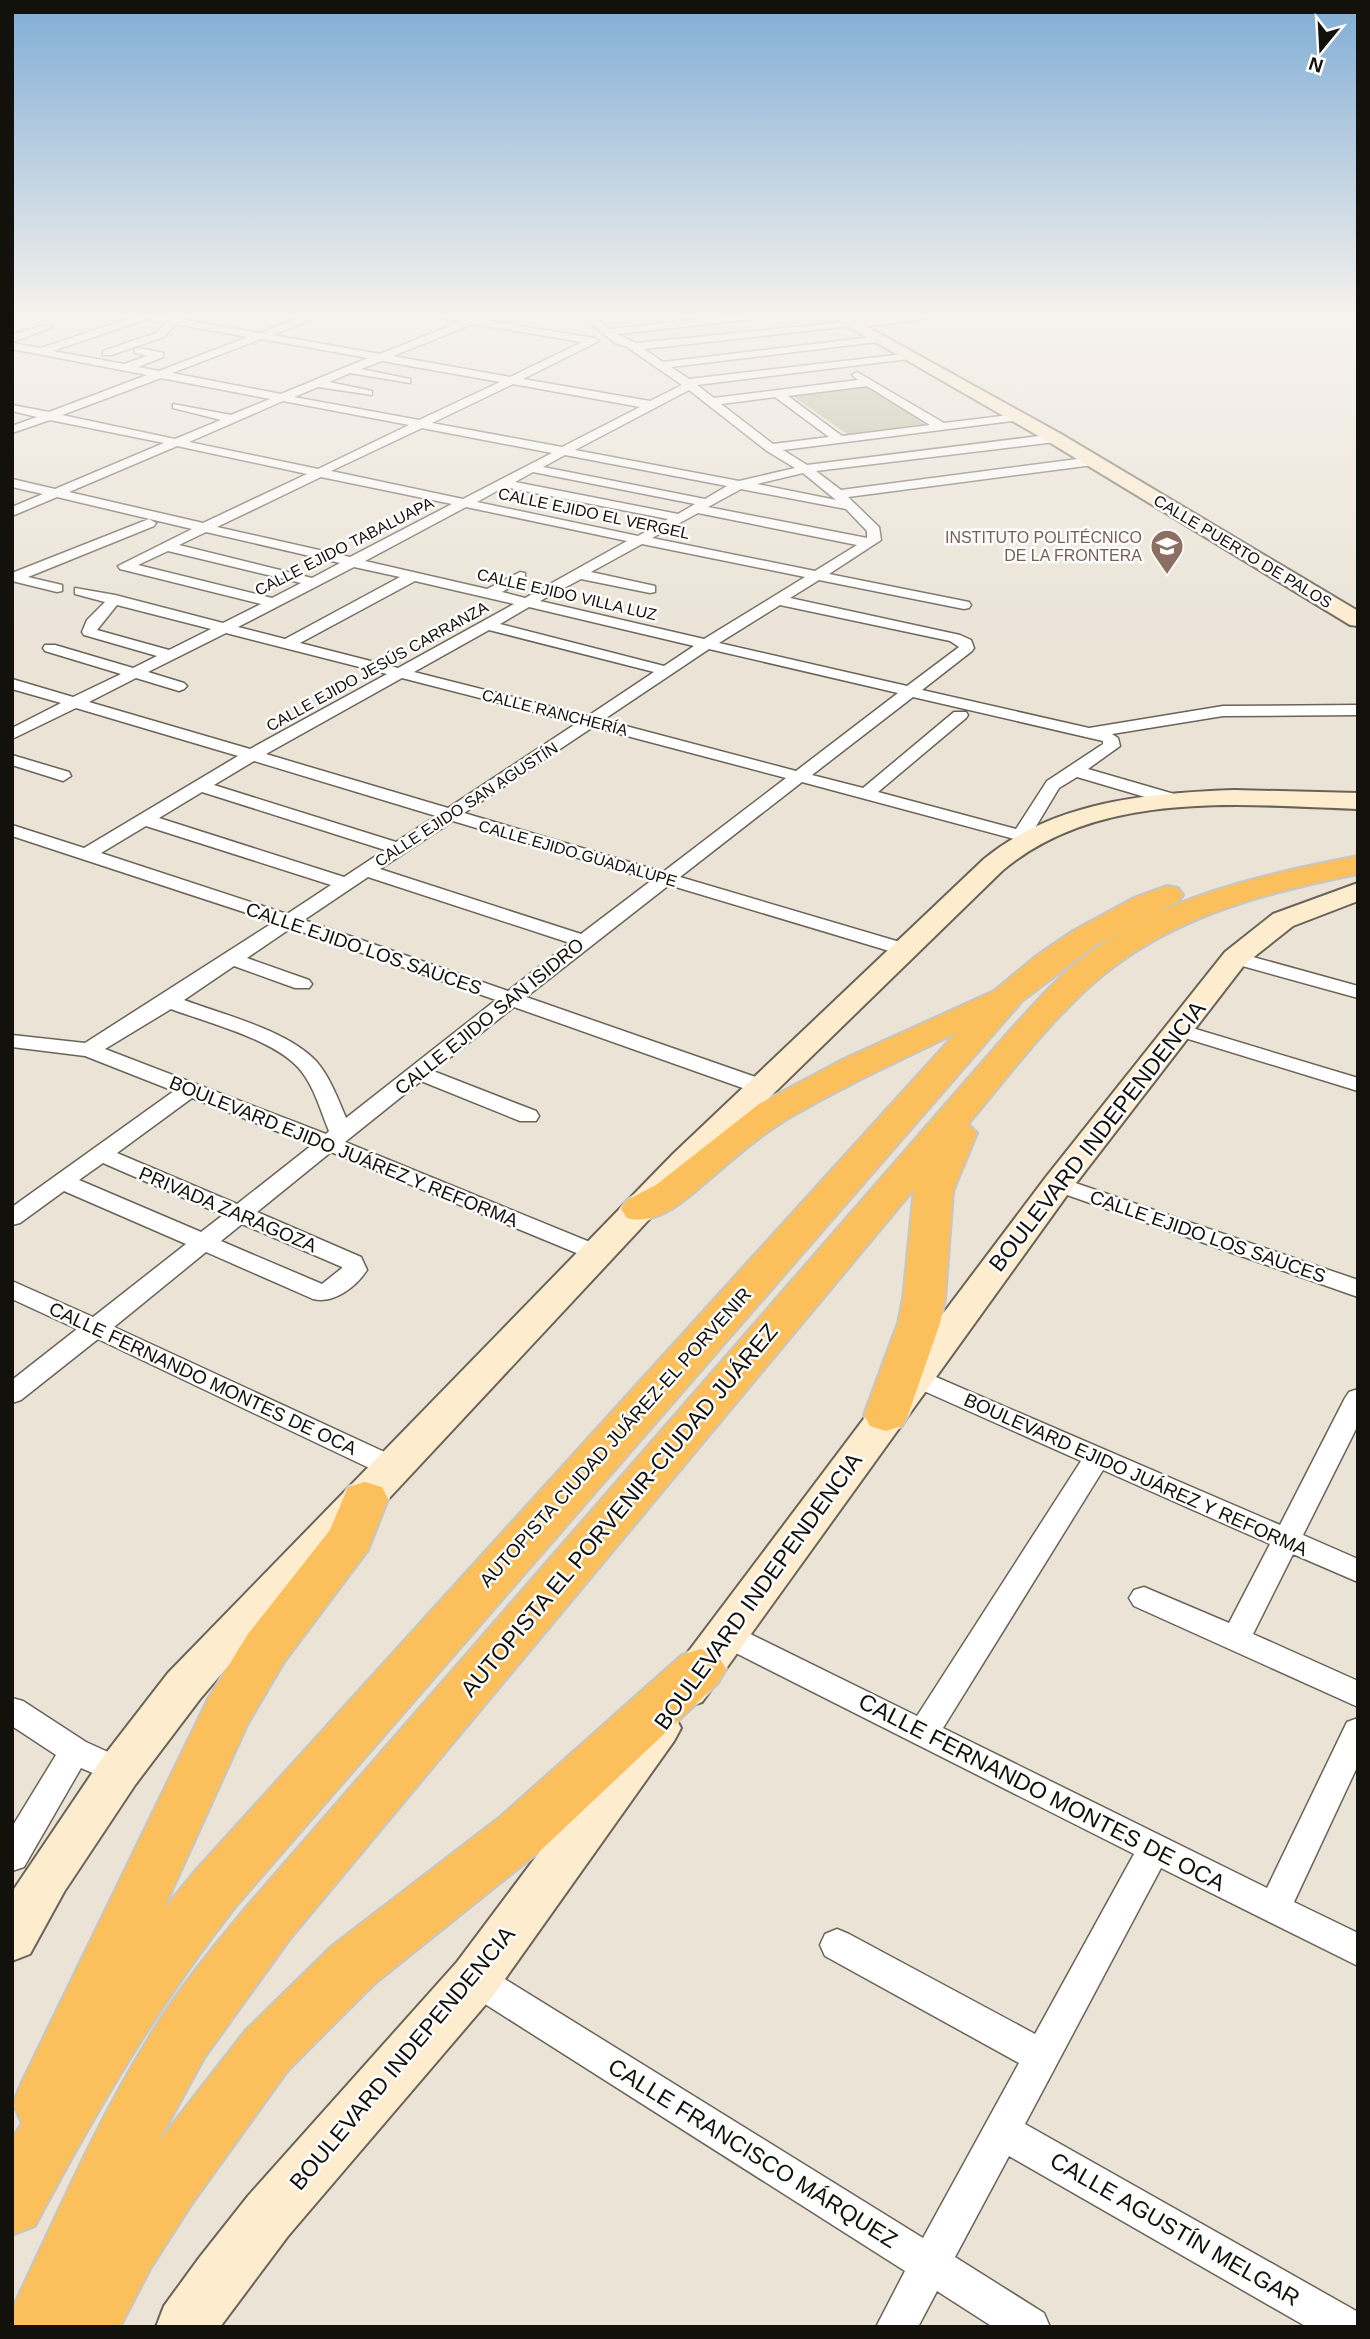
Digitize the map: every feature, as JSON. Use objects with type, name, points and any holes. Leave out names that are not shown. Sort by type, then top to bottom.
[{"type":"highway","name":"AUTOPISTA CIUDAD JUÁREZ-EL PORVENIR","points":[[13,2202],[125,2012],[176,1938],[216,1888],[1010,994],[1054,956],[1102,926],[1201,895],[1261,865],[1358,845]]},
{"type":"highway","name":"AUTOPISTA EL PORVENIR-CIUDAD JUÁREZ","points":[[39,2327],[134,2122],[173,2053],[215,1991],[286,1901],[1026,1034],[1092,968],[1201,895],[1273,884],[1358,865]]},
{"type":"highway","points":[[641,1209],[670,1194],[746,1130],[790,1102],[1010,994]]},
{"type":"highway","points":[[886,1415],[919,1323],[924,1299],[933,1191],[946,1156],[983,1086]]},
{"type":"highway","points":[[13,2202],[21,2165],[39,2116],[208,1749],[266,1648],[351,1537],[379,1484]]},
{"type":"highway","points":[[83,2327],[127,2246],[170,2179],[220,2108],[268,2050],[353,1965],[520,1834],[713,1652]]},
{"type":"main road","name":"CALLE PUERTO DE PALOS","points":[[1033,425],[1358,620]]},
{"type":"main road","points":[[12,1938],[47,1877],[119,1771],[184,1686],[214,1653],[379,1484],[685,1161],[993,864],[1025,837],[1088,815],[1128,806],[1224,797],[1358,801]]},
{"type":"main road","name":"BOULEVARD INDEPENDENCIA","points":[[186,2327],[219,2278],[268,2216],[475,1979],[886,1415],[1058,1184],[1235,958],[1283,920],[1358,891]]},
{"type":"street","name":"CALLE EJIDO EL VERGEL","points":[[95,425],[465,504],[964,605]]},
{"type":"street","points":[[12,512],[218,425]]},
{"type":"street","points":[[274,603],[125,566],[415,425]]},
{"type":"street","points":[[431,425],[850,506]]},
{"type":"street","name":"CALLE EJIDO TABALUAPA","points":[[12,734],[274,603],[612,425]]},
{"type":"street","points":[[741,425],[838,494],[873,538]]},
{"type":"street","points":[[821,425],[841,440]]},
{"type":"street","points":[[771,448],[949,425]]},
{"type":"street","name":"CALLE EJIDO JESÚS CARRANZA","points":[[85,855],[252,755],[739,485],[806,469],[1055,438]]},
{"type":"street","points":[[838,494],[1093,461]]},
{"type":"street","points":[[604,483],[638,465]]},
{"type":"street","points":[[530,468],[702,506],[873,538]]},
{"type":"street","points":[[502,483],[681,519]]},
{"type":"street","points":[[597,502],[611,492],[604,483]]},
{"type":"street","name":"CALLE EJIDO VILLA LUZ","points":[[12,484],[1092,732],[1113,740]]},
{"type":"street","points":[[14,577],[149,523]]},
{"type":"street","name":"CALLE EJIDO SAN AGUSTÍN","points":[[89,1050],[169,1001],[448,814],[873,538]]},
{"type":"street","points":[[165,546],[313,582]]},
{"type":"street","points":[[579,574],[650,589]]},
{"type":"street","points":[[286,644],[413,576]]},
{"type":"street","points":[[489,594],[520,576]]},
{"type":"street","points":[[14,577],[57,588]]},
{"type":"street","name":"CALLE RANCHERÍA","points":[[80,591],[801,776],[1025,837]]},
{"type":"street","points":[[115,599],[92,623],[90,633],[172,655]]},
{"type":"street","name":"CALLE EJIDO SAN ISIDRO","points":[[12,1394],[584,941],[966,650],[966,643],[955,638],[777,600]]},
{"type":"street","points":[[488,625],[666,671]]},
{"type":"street","points":[[50,648],[137,673],[172,690],[194,678]]},
{"type":"street","name":"CALLE EJIDO GUADALUPE","points":[[12,684],[903,949]]},
{"type":"street","points":[[1092,732],[1223,711],[1358,709]]},
{"type":"street","points":[[866,794],[960,715]]},
{"type":"street","points":[[1025,837],[1049,789],[1112,746],[1113,740]]},
{"type":"street","points":[[12,760],[63,776]]},
{"type":"street","points":[[1076,771],[1175,800]]},
{"type":"street","points":[[199,786],[397,848]]},
{"type":"street","points":[[143,819],[344,883]]},
{"type":"street","name":"CALLE EJIDO LOS SAUCES","points":[[12,830],[289,921],[762,1087]]},
{"type":"street","points":[[365,870],[584,941]]},
{"type":"street","points":[[1235,958],[1358,992]]},
{"type":"street","points":[[232,959],[302,984]]},
{"type":"street","points":[[169,1001],[264,1038],[298,1056],[309,1066],[335,1138]]},
{"type":"street","points":[[1179,1030],[1355,1078]]},
{"type":"street","name":"BOULEVARD EJIDO JUÁREZ Y REFORMA","points":[[12,1041],[89,1050],[190,1089],[335,1138],[598,1254]]},
{"type":"street","points":[[419,1073],[528,1116]]},
{"type":"street","points":[[12,1218],[190,1089]]},
{"type":"street","name":"PRIVADA ZARAGOZA","points":[[101,1154],[354,1264],[355,1270],[328,1292],[322,1293],[203,1243]]},
{"type":"street","points":[[63,1182],[203,1243]]},
{"type":"street","name":"CALLE EJIDO LOS SAUCES","points":[[1058,1184],[1358,1289]]},
{"type":"street","name":"CALLE FERNANDO MONTES DE OCA","points":[[12,1289],[95,1328],[379,1484]]},
{"type":"street","name":"BOULEVARD EJIDO JUÁREZ Y REFORMA","points":[[915,1377],[1358,1571]]},
{"type":"street","points":[[1235,1640],[1358,1398]]},
{"type":"street","points":[[923,1733],[1097,1458]]},
{"type":"street","points":[[1144,1598],[1358,1695]]},
{"type":"street","name":"CALLE FERNANDO MONTES DE OCA","points":[[713,1652],[923,1733],[1358,1950]]},
{"type":"street","points":[[12,1710],[75,1751],[119,1771]]},
{"type":"street","points":[[1274,1909],[1358,1731]]},
{"type":"street","points":[[12,1857],[75,1751]]},
{"type":"street","points":[[896,2327],[1154,1849]]},
{"type":"street","points":[[12,1865],[47,1877]]},
{"type":"street","points":[[837,1945],[1040,2056]]},
{"type":"street","name":"CALLE FRANCISCO MÁRQUEZ","points":[[475,1979],[1030,2327]]},
{"type":"street","name":"CALLE AGUSTÍN MELGAR","points":[[1003,2132],[1346,2327]]},
{"type":"green space","points":[[834,425],[931,425],[850,436]]},
{"type":"place","name":"INSTITUTO POLITÉCNICO DE LA FRONTERA","points":[[1167,576]]}]
